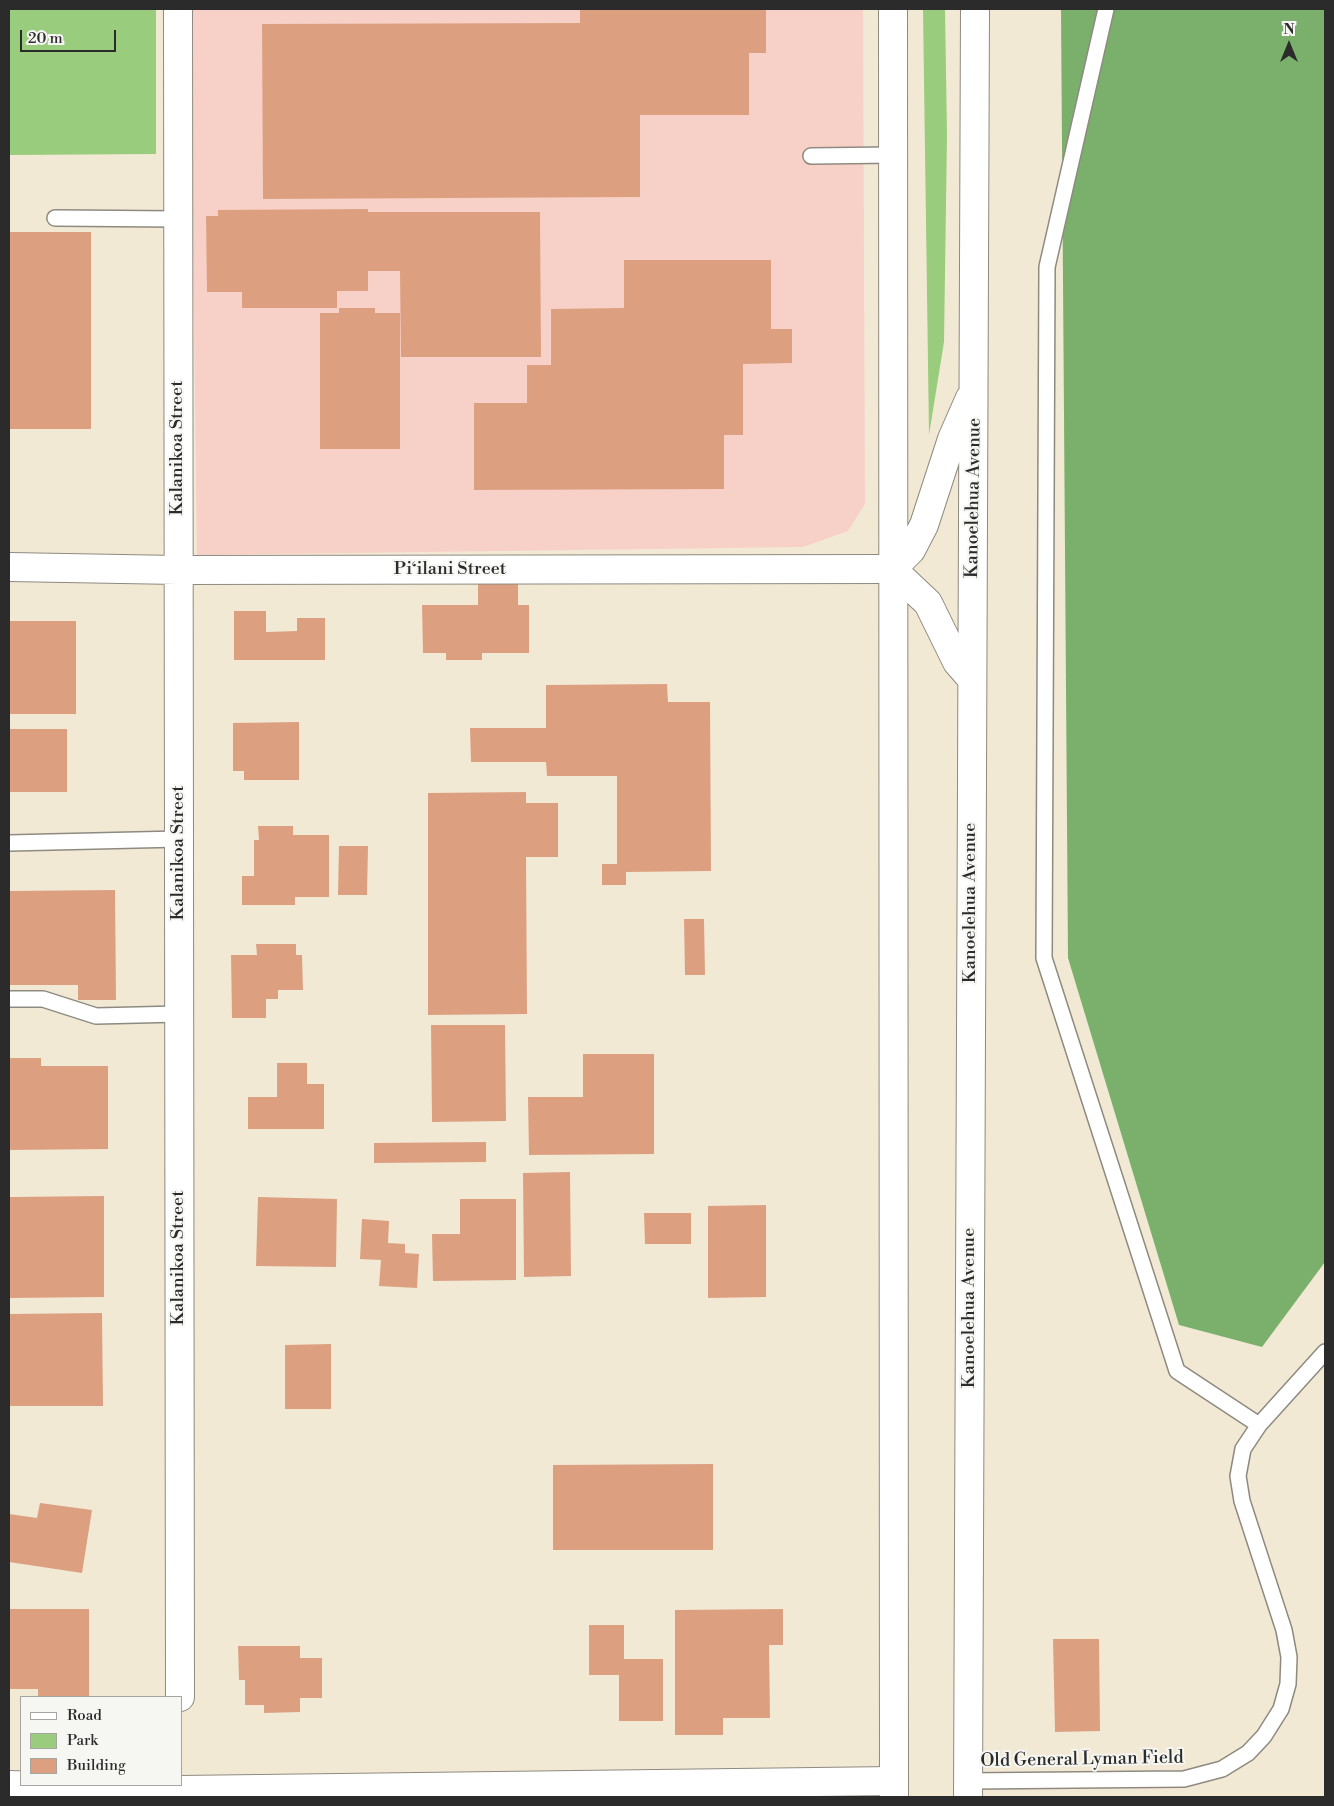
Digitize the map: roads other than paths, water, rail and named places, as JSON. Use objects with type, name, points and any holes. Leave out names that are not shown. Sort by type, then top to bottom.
[{"type":"main road","name":"Kalanikoa Street","points":[[178,9],[180,1696]]},
{"type":"main road","points":[[38,1786],[180,1791],[894,1789],[893,9]]},
{"type":"main road","name":"Kanoelehua Avenue","points":[[968,1789],[975,9]]},
{"type":"main road","points":[[892,569],[911,550],[924,525],[952,440],[975,388]]},
{"type":"main road","name":"Pi‘ilani Street","points":[[9,568],[178,570],[892,569]]},
{"type":"main road","points":[[892,569],[928,603],[957,662],[971,678]]},
{"type":"lane","points":[[1106,9],[1047,267],[1044,958],[1177,1371],[1259,1425]]},
{"type":"lane","points":[[811,156],[893,155]]},
{"type":"lane","points":[[55,218],[177,219]]},
{"type":"lane","points":[[9,843],[179,839]]},
{"type":"lane","points":[[9,999],[43,1000],[96,1016],[179,1014]]},
{"type":"lane","name":"Old General Lyman Field","points":[[968,1789],[1184,1779],[1222,1769],[1248,1754],[1264,1736],[1281,1709],[1288,1684],[1289,1657],[1284,1630],[1242,1502],[1238,1476],[1243,1449],[1259,1425],[1325,1352]]}]
